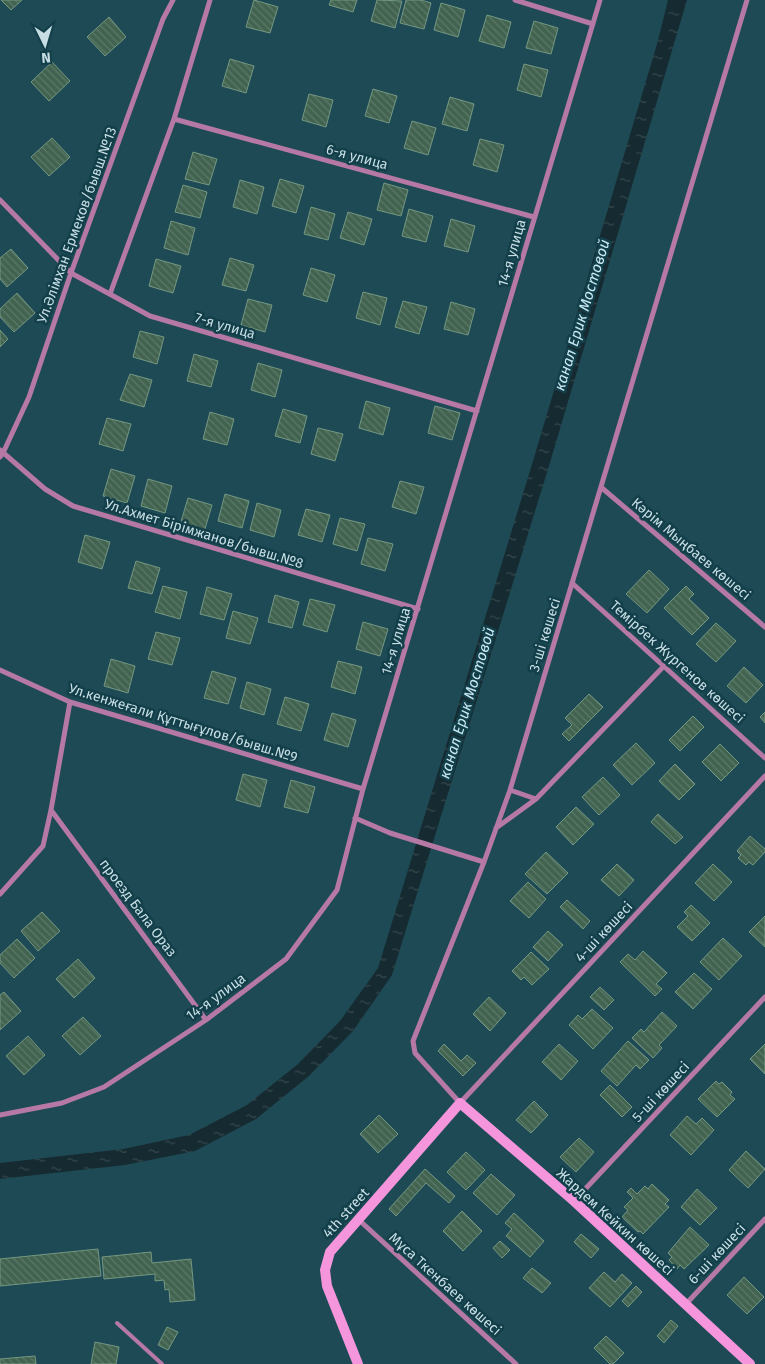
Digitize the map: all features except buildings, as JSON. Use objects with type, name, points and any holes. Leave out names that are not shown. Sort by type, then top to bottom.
[{"type":"street","name":"Ул.Әлімхан Ермеков/бывш.№13","points":[[1,453],[29,397],[71,273],[160,28],[173,0]]},
{"type":"street","points":[[110,294],[174,119],[210,0]]},
{"type":"street","points":[[515,0],[593,24]]},
{"type":"street","name":"14-я улица","points":[[0,1115],[62,1103],[104,1087],[206,1020],[286,958],[337,890],[363,788],[600,0]]},
{"type":"street","name":"3-ші көшесі","points":[[460,1103],[415,1053],[413,1041],[484,862],[510,790],[747,0]]},
{"type":"street","name":"6-я улица","points":[[174,119],[534,218]]},
{"type":"street","name":"7-я улица","points":[[0,200],[71,273],[150,316],[477,411]]},
{"type":"street","name":"Ул.Ахмет Бірімжанов/бывш.№8","points":[[1,453],[45,490],[73,506],[418,609]]},
{"type":"street","name":"Кәрім Мыңбаев көшесі","points":[[602,488],[765,627]]},
{"type":"street","name":"Темірбек Жүргенов көшесі","points":[[572,584],[765,758]]},
{"type":"street","points":[[496,829],[536,799],[664,666]]},
{"type":"street","name":"Ул.кенжеғали Құттығұлов/бывш.№9","points":[[0,670],[70,702],[363,788]]},
{"type":"street","points":[[0,894],[43,846],[70,702]]},
{"type":"street","name":"4-ші көшесі","points":[[460,1103],[765,776]]},
{"type":"street","points":[[510,790],[536,799]]},
{"type":"street","name":"проезд Бала Ораз","points":[[51,810],[206,1020]]},
{"type":"street","points":[[355,818],[390,833],[484,862]]},
{"type":"street","name":"5-ші көшесі","points":[[574,1201],[765,997]]},
{"type":"street","name":"Жардем Кейкин көшесі","points":[[460,1103],[574,1201],[750,1364]]},
{"type":"street","name":"4th street","points":[[358,1364],[327,1286],[326,1270],[330,1252],[460,1103]]},
{"type":"street","name":"6-ші көшесі","points":[[685,1304],[765,1219]]},
{"type":"street","name":"Мұса Ткенбаев көшесі","points":[[359,1220],[516,1364]]},
{"type":"lane","points":[[117,1323],[162,1364]]},
{"type":"water","name":"канал Ерик Мостовой","points":[[668,0],[687,0],[549,466],[392,975],[353,1031],[309,1076],[256,1119],[195,1151],[125,1165],[0,1179],[0,1163],[123,1149],[189,1135],[247,1105],[298,1064],[340,1021],[378,968],[533,461],[657,44]]}]
